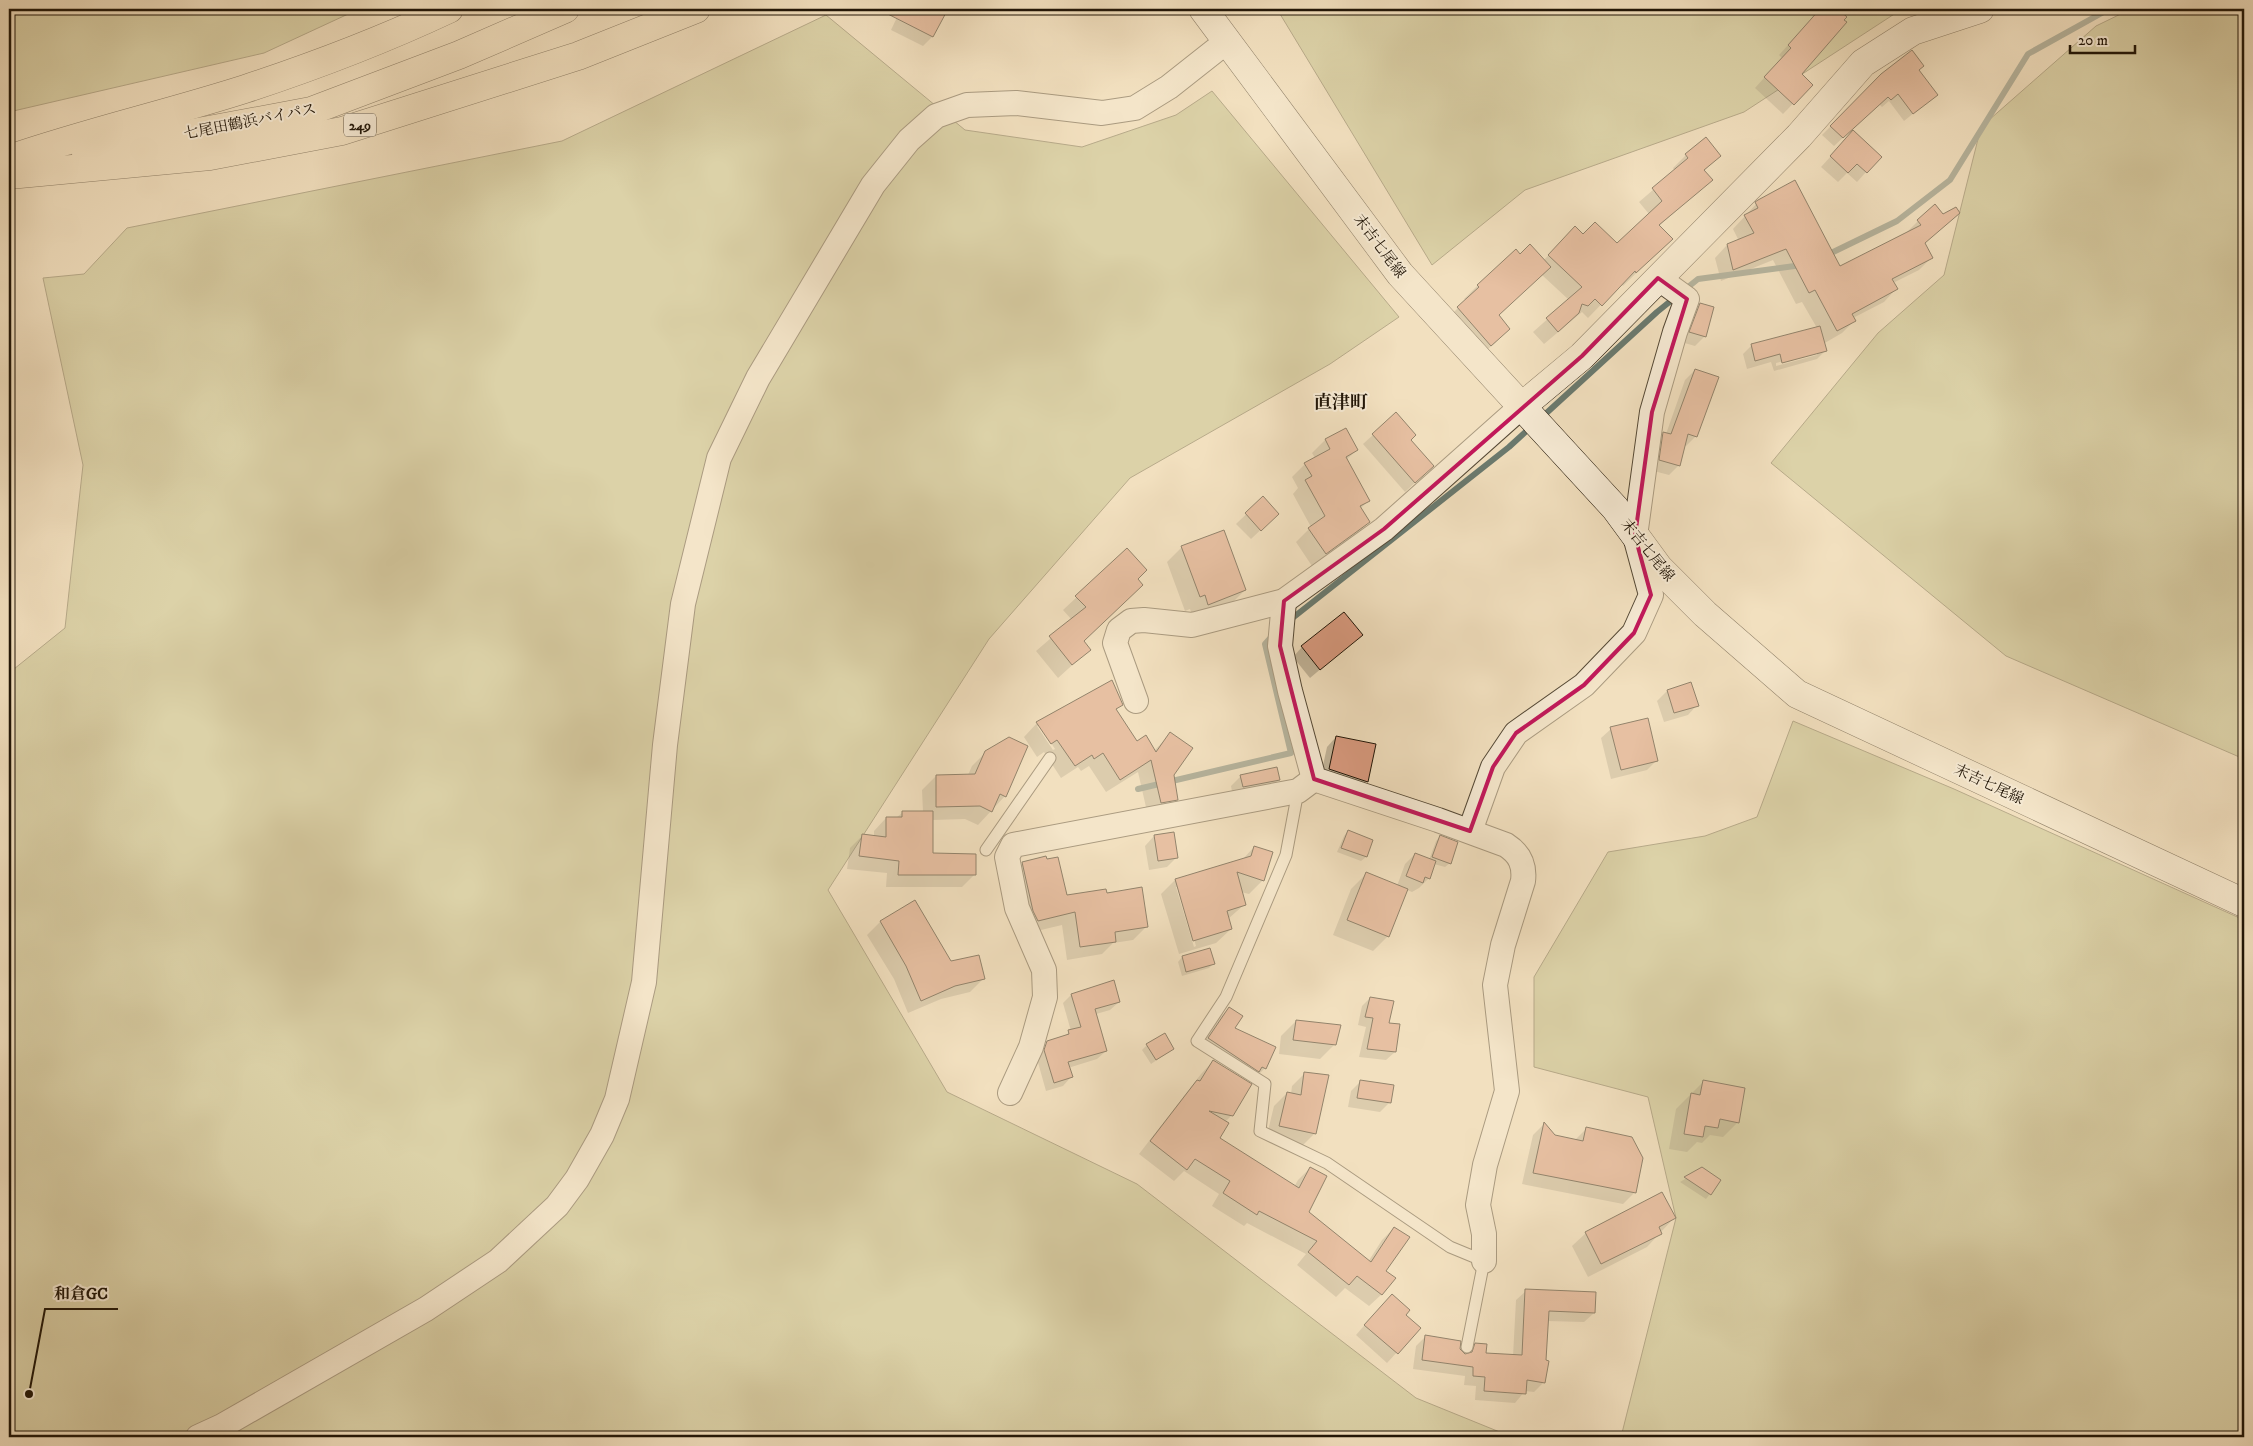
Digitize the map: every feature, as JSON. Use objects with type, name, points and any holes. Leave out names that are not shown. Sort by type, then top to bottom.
[{"type":"highway","points":[[9,159],[68,138],[244,89],[386,38],[449,9]]},
{"type":"highway","name":"七尾田鶴浜バイパス","points":[[9,168],[311,111],[459,54],[565,9]]},
{"type":"highway","name":"249","points":[[9,175],[210,156],[342,131],[578,56],[696,9]]},
{"type":"main road","name":"末吉七尾線","points":[[1203,9],[1400,274],[1615,508],[1660,568],[1705,614],[1797,694],[2244,903]]},
{"type":"main road","points":[[1521,407],[1582,356],[1799,136],[1864,63],[1913,31],[1980,9]]},
{"type":"street","points":[[198,1437],[222,1426],[426,1309],[498,1261],[557,1206],[577,1179],[602,1135],[616,1099],[644,982],[665,745],[683,604],[719,458],[758,378],[873,185],[909,140],[936,116],[967,105],[1016,103],[1102,113],[1135,108],[1169,87],[1226,42]]},
{"type":"street","points":[[1470,831],[1493,767],[1516,733],[1584,685],[1634,633],[1651,595],[1635,536],[1652,412],[1674,332],[1687,299],[1658,278]]},
{"type":"street","points":[[1136,701],[1115,644],[1119,630],[1131,621],[1144,620],[1192,625],[1284,600],[1384,529],[1521,407]]},
{"type":"street","points":[[1284,600],[1280,646],[1290,691],[1306,785]]},
{"type":"street","points":[[1010,1093],[1030,1047],[1044,997],[1044,970],[1017,908],[1007,857],[1013,845],[1306,785],[1470,831],[1512,849],[1521,861],[1524,871],[1523,881],[1502,945],[1495,985],[1507,1091],[1485,1166],[1478,1205],[1484,1234],[1484,1261]]},
{"type":"lane","points":[[1013,845],[986,850],[1050,758]]},
{"type":"lane","points":[[1306,785],[1286,855],[1226,997],[1196,1041],[1266,1084],[1260,1132],[1327,1164],[1450,1247],[1484,1261],[1467,1347]]},
{"type":"highlighted area","points":[[1658,278],[1687,299],[1652,412],[1635,536],[1651,595],[1634,633],[1584,685],[1516,733],[1493,767],[1470,831],[1314,779],[1280,646],[1284,601],[1384,529],[1582,356]]},
{"type":"shaded area","points":[[9,9],[359,9],[264,53],[9,112]]},
{"type":"shaded area","points":[[1277,9],[1902,9],[1744,112],[1525,190],[1432,265]]},
{"type":"shaded area","points":[[2131,9],[2244,9],[2244,759],[2006,656],[1771,463],[1878,333],[1944,275],[1981,127],[2096,26]]},
{"type":"shaded area","points":[[826,15],[965,130],[1082,147],[1176,115],[1212,91],[1399,317],[1330,364],[1130,478],[989,639],[828,890],[947,1092],[1137,1184],[1416,1398],[1512,1437],[9,1437],[9,673],[65,628],[83,465],[43,278],[84,274],[127,228],[562,141]]},
{"type":"shaded area","points":[[1793,721],[1954,789],[2244,920],[2244,1437],[1621,1437],[1676,1218],[1648,1097],[1534,1067],[1534,977],[1608,852],[1705,836],[1757,817]]},
{"type":"building","points":[[878,9],[948,9],[933,37]]},
{"type":"building","points":[[1820,9],[1838,9],[1847,17],[1844,20],[1847,22],[1802,74],[1813,85],[1794,105],[1764,77],[1791,48],[1788,45]]},
{"type":"building","points":[[1912,50],[1924,66],[1919,70],[1938,95],[1913,114],[1898,94],[1891,100],[1888,97],[1843,138],[1830,126],[1881,74]]},
{"type":"building","points":[[1853,130],[1882,157],[1867,173],[1857,164],[1848,173],[1830,156]]},
{"type":"building","points":[[1706,137],[1721,156],[1704,170],[1713,180],[1659,225],[1673,239],[1636,273],[1635,271],[1602,306],[1595,299],[1588,306],[1582,304],[1579,313],[1558,332],[1546,318],[1582,287],[1548,255],[1575,226],[1583,234],[1595,222],[1617,243],[1662,201],[1652,188],[1688,158],[1685,154]]},
{"type":"building","points":[[1795,180],[1840,266],[1921,225],[1917,220],[1935,204],[1943,214],[1956,207],[1960,213],[1925,243],[1933,258],[1892,279],[1898,289],[1852,314],[1856,321],[1837,331],[1815,290],[1809,293],[1786,249],[1733,270],[1727,244],[1754,233],[1744,215],[1758,208],[1755,202]]},
{"type":"building","points":[[1530,244],[1551,267],[1499,315],[1510,329],[1491,346],[1457,307],[1479,287],[1477,285],[1516,249],[1520,254]]},
{"type":"building","points":[[1700,303],[1714,307],[1706,337],[1689,332]]},
{"type":"building","points":[[1820,326],[1827,351],[1782,363],[1780,354],[1755,361],[1751,344]]},
{"type":"building","points":[[1695,369],[1719,377],[1697,437],[1688,434],[1680,466],[1659,460],[1663,432],[1671,434]]},
{"type":"building","points":[[1396,412],[1416,435],[1411,440],[1434,466],[1415,483],[1372,434]]},
{"type":"building","points":[[1346,428],[1358,450],[1346,457],[1370,501],[1360,506],[1370,522],[1326,554],[1308,528],[1325,516],[1305,480],[1312,476],[1304,463],[1330,449],[1325,439]]},
{"type":"building","points":[[1263,496],[1279,514],[1261,531],[1245,513]]},
{"type":"building","points":[[1224,530],[1246,590],[1208,605],[1205,595],[1200,597],[1181,546]]},
{"type":"building","points":[[1127,548],[1147,570],[1138,579],[1143,585],[1084,641],[1091,650],[1072,665],[1049,636],[1086,607],[1075,596]]},
{"type":"building","points":[[1344,612],[1363,635],[1320,670],[1301,646]]},
{"type":"building","points":[[1112,680],[1123,705],[1116,709],[1137,741],[1146,735],[1156,752],[1170,732],[1193,748],[1174,775],[1178,800],[1161,803],[1151,760],[1120,780],[1103,753],[1094,759],[1092,755],[1075,766],[1057,740],[1051,744],[1036,722]]},
{"type":"building","points":[[1691,682],[1699,706],[1674,713],[1667,690]]},
{"type":"building","points":[[1648,718],[1658,761],[1621,770],[1610,727]]},
{"type":"building","points":[[1336,736],[1376,744],[1368,782],[1329,769]]},
{"type":"building","points":[[1009,737],[1028,746],[1006,797],[1000,794],[992,812],[980,806],[936,807],[936,775],[975,774],[985,751]]},
{"type":"building","points":[[1277,767],[1280,780],[1243,787],[1240,775]]},
{"type":"building","points":[[902,811],[933,811],[933,853],[976,854],[976,875],[898,875],[899,861],[859,856],[862,834],[886,837],[886,817],[902,817]]},
{"type":"building","points":[[1348,830],[1373,840],[1367,857],[1341,848]]},
{"type":"building","points":[[1174,832],[1178,858],[1158,861],[1154,835]]},
{"type":"building","points":[[1440,835],[1458,842],[1451,864],[1432,857]]},
{"type":"building","points":[[1254,846],[1273,852],[1264,881],[1237,872],[1246,905],[1227,911],[1232,929],[1193,941],[1175,879],[1251,856]]},
{"type":"building","points":[[1415,853],[1436,861],[1430,879],[1425,877],[1423,883],[1406,876]]},
{"type":"building","points":[[1046,856],[1047,859],[1058,857],[1067,895],[1106,889],[1107,893],[1142,887],[1148,927],[1115,932],[1116,942],[1080,947],[1075,912],[1038,921],[1033,911],[1022,862]]},
{"type":"building","points":[[1366,872],[1408,889],[1389,937],[1347,920]]},
{"type":"building","points":[[915,900],[951,961],[979,955],[985,979],[955,986],[921,1001],[906,966],[880,921]]},
{"type":"building","points":[[1210,948],[1215,964],[1186,972],[1182,956]]},
{"type":"building","points":[[1114,980],[1120,1002],[1095,1009],[1107,1051],[1068,1062],[1073,1077],[1054,1083],[1044,1050],[1047,1041],[1069,1034],[1068,1030],[1081,1027],[1071,994]]},
{"type":"building","points":[[1370,997],[1394,1001],[1389,1023],[1400,1024],[1396,1052],[1367,1049],[1373,1018],[1365,1017]]},
{"type":"building","points":[[1229,1007],[1243,1016],[1235,1028],[1276,1047],[1266,1069],[1262,1067],[1259,1072],[1208,1038]]},
{"type":"building","points":[[1296,1020],[1341,1025],[1336,1045],[1293,1040]]},
{"type":"building","points":[[1165,1033],[1174,1049],[1156,1060],[1146,1044]]},
{"type":"building","points":[[1213,1060],[1252,1084],[1233,1116],[1209,1111],[1229,1123],[1220,1138],[1299,1188],[1310,1167],[1327,1176],[1309,1212],[1371,1262],[1394,1227],[1410,1237],[1386,1271],[1396,1278],[1382,1295],[1357,1276],[1349,1285],[1308,1252],[1317,1241],[1259,1211],[1257,1215],[1223,1193],[1230,1181],[1195,1159],[1187,1170],[1150,1141],[1197,1080],[1200,1081]]},
{"type":"building","points":[[1304,1072],[1329,1075],[1316,1134],[1279,1126],[1287,1092],[1301,1095]]},
{"type":"building","points":[[1360,1080],[1394,1085],[1391,1103],[1357,1098]]},
{"type":"building","points":[[1703,1080],[1745,1088],[1739,1123],[1720,1119],[1718,1128],[1705,1126],[1703,1137],[1684,1134],[1691,1093],[1700,1095]]},
{"type":"building","points":[[1544,1122],[1555,1135],[1583,1141],[1586,1127],[1632,1137],[1643,1158],[1636,1193],[1533,1173]]},
{"type":"building","points":[[1702,1167],[1721,1180],[1711,1195],[1684,1177]]},
{"type":"building","points":[[1662,1192],[1676,1218],[1659,1227],[1662,1234],[1601,1264],[1585,1232]]},
{"type":"building","points":[[1525,1289],[1596,1292],[1595,1313],[1549,1311],[1546,1360],[1549,1361],[1545,1383],[1527,1380],[1526,1394],[1484,1391],[1485,1377],[1473,1376],[1473,1367],[1422,1360],[1425,1335],[1461,1341],[1460,1349],[1465,1354],[1472,1352],[1475,1343],[1487,1344],[1486,1353],[1522,1355]]},
{"type":"building","points":[[1392,1294],[1410,1310],[1406,1315],[1421,1328],[1398,1354],[1364,1325]]},
{"type":"waterway","points":[[1825,256],[1897,221],[1950,180],[2028,54],[2109,9]]},
{"type":"waterway","points":[[1541,418],[1657,312],[1698,279],[1802,265]]},
{"type":"waterway","points":[[1290,620],[1509,447],[1532,426]]},
{"type":"waterway","points":[[1138,789],[1291,753],[1265,644],[1273,635]]},
{"type":"place","name":"和倉GC","points":[[29,1394]]},
{"type":"district","name":"直津町","points":[[1341,402]]}]
